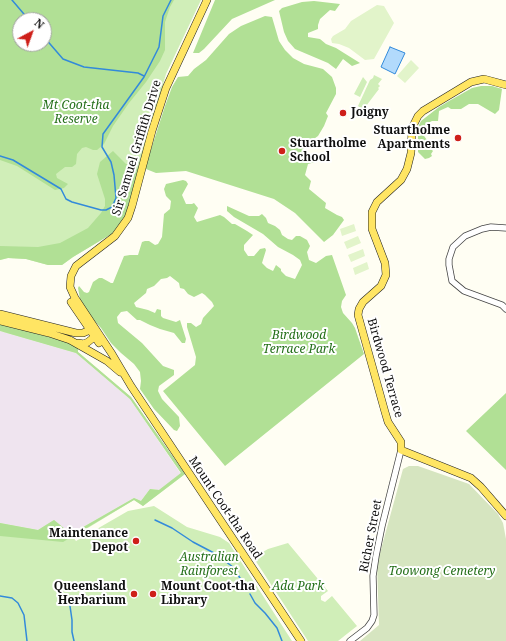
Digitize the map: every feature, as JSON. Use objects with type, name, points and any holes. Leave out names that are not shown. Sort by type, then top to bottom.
[{"type":"main road","name":"Sir Samuel Griffith Drive","points":[[93,331],[68,285],[70,278],[75,268],[115,236],[124,225],[129,214],[152,131],[166,88],[208,0]]},
{"type":"main road","name":"Birdwood Terrace","points":[[402,450],[401,442],[388,422],[358,315],[360,306],[365,299],[381,286],[386,275],[385,263],[372,229],[372,212],[377,202],[401,180],[408,169],[411,153],[412,128],[418,116],[423,111],[471,82],[484,79],[506,84]]},
{"type":"main road","points":[[0,314],[76,333],[93,331],[90,341],[84,344],[49,333],[0,321]]},
{"type":"main road","name":"Mount Coot-tha Road","points":[[93,331],[131,386]]},
{"type":"main road","name":"Mount Coot-tha Road","points":[[93,331],[301,641]]},
{"type":"main road","points":[[70,340],[113,365],[122,374]]},
{"type":"main road","points":[[402,450],[471,478],[481,486],[506,516]]},
{"type":"street","points":[[506,228],[491,227],[465,236],[453,247],[449,258],[449,265],[452,280],[464,291],[502,305],[506,309]]},
{"type":"street","name":"Richer Street","points":[[350,641],[367,628],[374,615],[373,576],[375,562],[382,526],[402,450]]},
{"type":"shaded area","points":[[0,331],[76,353],[130,399],[181,474],[159,491],[150,489],[141,501],[134,498],[71,534],[54,521],[38,530],[0,523]]},
{"type":"green space","name":"Mt Coot-tha Reserve","points":[[0,0],[201,0],[166,74],[139,168],[131,203],[113,233],[62,265],[48,265],[26,259],[8,258],[0,260]]},
{"type":"green space","points":[[0,0],[174,0],[165,22],[165,50],[160,61],[113,126],[104,144],[97,150],[86,147],[82,148],[77,154],[76,164],[72,167],[65,167],[56,174],[57,178],[68,184],[64,188],[55,190],[17,166],[0,160]]},
{"type":"green space","points":[[215,0],[275,0],[232,19],[204,49],[199,53],[193,53]]},
{"type":"green space","points":[[314,1],[340,4],[335,11],[330,10],[320,19],[318,29],[308,33],[308,37],[320,39],[326,44],[336,48],[360,63],[352,66],[343,59],[336,69],[328,63],[295,49],[288,41],[284,32],[279,11],[282,8],[302,2]]},
{"type":"green space","points":[[377,5],[384,6],[394,23],[374,59],[365,60],[349,48],[332,43],[331,39],[333,36],[345,29],[351,21]]},
{"type":"green space","points":[[265,16],[272,17],[279,41],[285,50],[293,58],[304,64],[323,69],[332,77],[336,88],[336,94],[326,113],[328,116],[324,126],[318,136],[311,141],[306,151],[319,161],[308,164],[305,175],[311,181],[309,189],[326,203],[325,208],[342,217],[344,220],[333,235],[324,242],[295,213],[274,199],[186,171],[156,173],[146,169],[165,106],[172,87],[178,77],[188,76],[194,69],[206,60],[229,34],[241,26]]},
{"type":"green space","points":[[411,60],[419,68],[405,83],[397,76]]},
{"type":"green space","points":[[374,75],[382,79],[378,84],[380,86],[363,110],[358,106],[370,80]]},
{"type":"green space","points":[[363,77],[367,82],[360,97],[354,94]]},
{"type":"green space","points":[[492,86],[502,89],[499,110],[495,114],[478,104],[469,104],[461,109],[451,109],[448,107],[439,111],[438,121],[432,121],[426,124],[424,136],[429,147],[433,151],[431,154],[432,156],[425,159],[418,152],[418,127],[421,121],[449,101],[472,88]]},
{"type":"green space","points":[[113,151],[126,164],[139,168],[131,203],[124,218],[113,233],[62,265],[48,265],[26,259],[8,258],[0,260],[0,246],[38,247],[60,243],[88,228],[105,206],[105,199],[97,174],[100,162]]},
{"type":"green space","name":"Birdwood Terrace Park","points":[[183,180],[188,184],[182,195],[186,204],[194,203],[198,208],[194,217],[197,222],[220,215],[232,224],[235,224],[247,231],[253,235],[244,245],[244,250],[248,256],[254,256],[260,249],[265,248],[266,250],[262,263],[267,268],[273,271],[276,265],[286,276],[295,279],[302,265],[300,260],[293,255],[278,247],[263,234],[234,217],[227,211],[227,206],[249,216],[259,216],[262,214],[268,223],[280,230],[282,235],[288,239],[292,240],[296,236],[300,236],[307,240],[310,246],[307,252],[309,260],[316,263],[326,256],[332,255],[346,295],[342,301],[341,307],[343,313],[355,328],[364,354],[225,466],[163,391],[195,365],[196,357],[187,323],[191,323],[196,327],[201,324],[203,318],[214,306],[212,302],[202,293],[194,297],[188,294],[184,289],[180,288],[179,283],[170,276],[161,279],[154,286],[147,289],[146,293],[134,303],[136,307],[155,313],[157,309],[161,310],[161,316],[163,318],[176,322],[180,320],[186,339],[185,343],[182,343],[174,333],[137,320],[127,311],[121,312],[117,317],[118,323],[142,343],[163,366],[174,370],[174,375],[159,386],[158,391],[162,399],[179,417],[180,426],[177,431],[174,430],[154,409],[140,389],[140,372],[134,364],[111,343],[101,328],[89,315],[80,299],[78,288],[79,286],[84,292],[87,293],[89,292],[93,282],[99,278],[113,283],[124,256],[138,255],[142,242],[149,241],[155,245],[158,244],[162,237],[164,214],[170,209],[171,201],[166,196],[164,189],[166,184]]},
{"type":"green space","points":[[354,224],[356,231],[342,236],[340,229]]},
{"type":"green space","points":[[358,236],[361,243],[347,249],[344,242]]},
{"type":"green space","points":[[363,249],[365,256],[351,262],[348,255]]},
{"type":"green space","points":[[367,262],[369,269],[355,275],[353,268]]},
{"type":"green space","points":[[0,324],[65,341],[78,347],[78,352],[131,397],[185,474],[143,506],[134,500],[63,542],[0,536],[0,523],[38,530],[54,520],[71,534],[134,498],[141,501],[150,489],[159,490],[181,473],[130,399],[76,353],[0,331]]},
{"type":"green space","name":"Australian Rainforest","points":[[0,331],[78,347],[78,352],[131,397],[185,474],[143,506],[134,500],[73,537],[76,541],[128,511],[154,506],[187,527],[220,537],[229,543],[292,641],[0,641],[0,523],[38,530],[54,520],[71,534],[134,498],[141,501],[150,489],[159,490],[181,473],[130,399],[76,353]]},
{"type":"green space","points":[[506,393],[506,470],[466,431]]},
{"type":"green space","name":"Toowong Cemetery","points":[[409,466],[418,466],[469,484],[498,514],[503,523],[506,539],[506,641],[360,641],[379,625],[377,564],[403,469]]},
{"type":"green space","name":"Ada Park","points":[[288,543],[328,591],[321,596],[321,600],[325,602],[332,596],[357,626],[338,641],[308,641],[255,560],[256,556],[268,549]]},
{"type":"water","points":[[390,47],[405,53],[395,74],[381,67]]},
{"type":"waterway","points":[[12,0],[22,12]]},
{"type":"waterway","points":[[0,156],[13,160],[61,189],[66,199],[72,202],[101,210],[106,210],[112,207],[116,198],[114,175],[111,162],[102,147],[103,134],[144,77],[159,47],[163,16],[171,0]]},
{"type":"waterway","points":[[52,46],[63,59],[84,67],[138,73],[144,76]]},
{"type":"waterway","points":[[155,520],[172,528],[193,542],[214,553],[233,567],[245,586]]},
{"type":"waterway","points":[[250,594],[255,603],[277,628],[282,641]]},
{"type":"waterway","points":[[0,596],[12,598],[18,603],[24,615],[27,641]]},
{"type":"waterway","points":[[69,599],[74,641]]},
{"type":"place","name":"Joigny","points":[[343,113]]},
{"type":"place","name":"Stuartholme Apartments","points":[[458,138]]},
{"type":"place","name":"Stuartholme School","points":[[282,151]]},
{"type":"place","name":"Maintenance Depot","points":[[136,541]]},
{"type":"place","name":"Queensland Herbarium","points":[[134,594]]},
{"type":"place","name":"Mount Coot-tha Library","points":[[153,594]]}]
